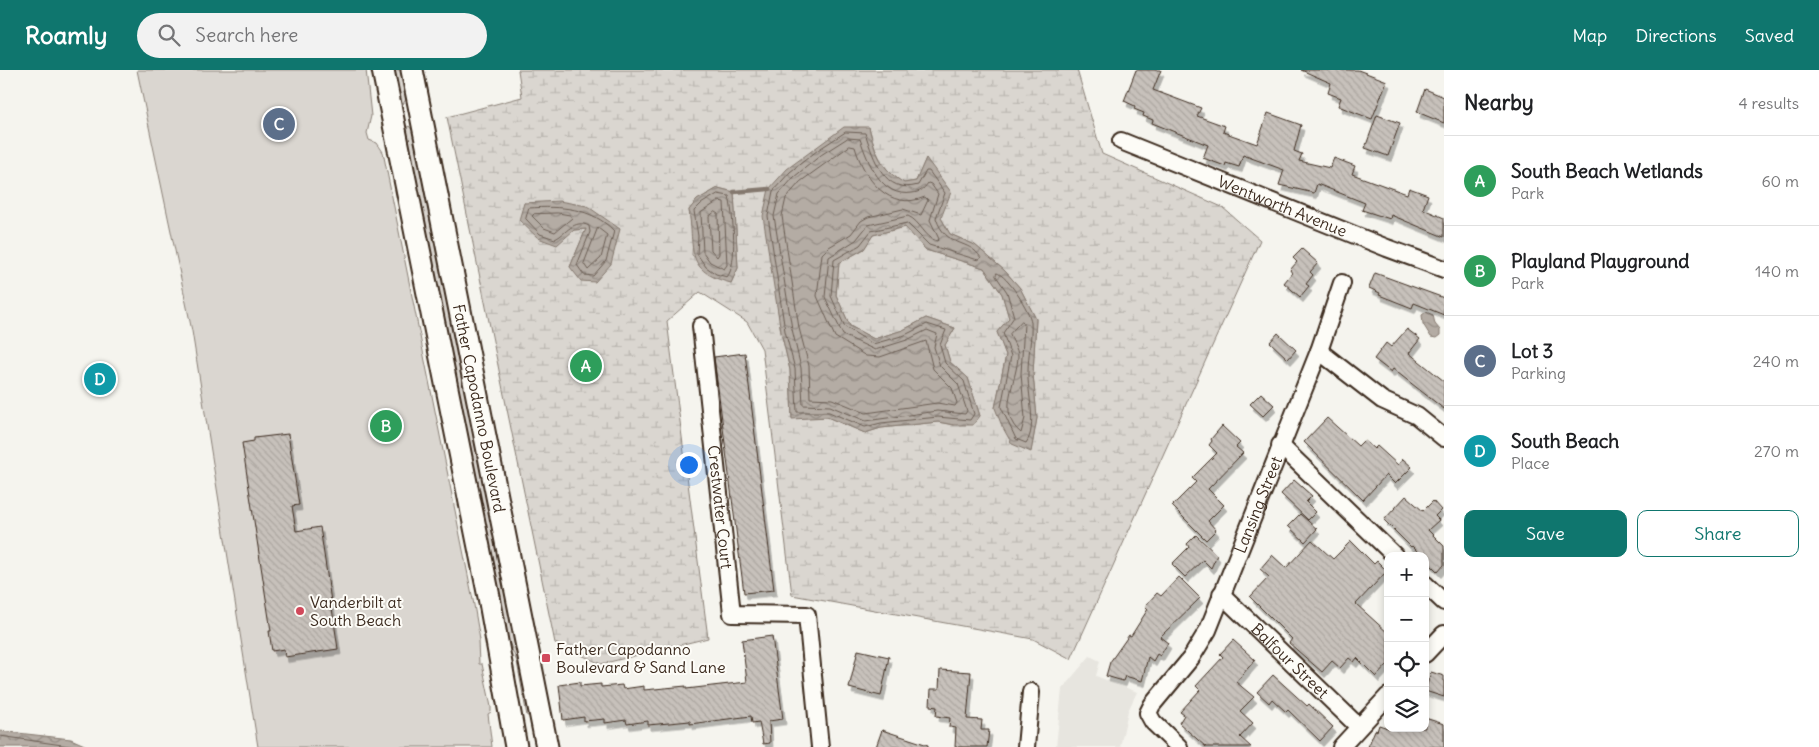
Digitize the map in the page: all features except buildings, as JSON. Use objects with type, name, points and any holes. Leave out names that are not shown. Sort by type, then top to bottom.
[{"type":"main road","name":"Father Capodanno Boulevard","points":[[382,70],[490,606],[516,747]]},
{"type":"main road","name":"Father Capodanno Boulevard","points":[[412,70],[547,747]]},
{"type":"street","name":"Wentworth Avenue","points":[[1120,141],[1444,269]]},
{"type":"street","name":"Lansing Street","points":[[1179,747],[1153,722],[1148,713],[1152,705],[1192,658],[1208,630],[1319,351],[1342,283]]},
{"type":"street","name":"Crestwater Court","points":[[701,326],[732,614],[807,615],[820,747]]},
{"type":"street","points":[[1319,351],[1382,400],[1418,416],[1444,438]]},
{"type":"street","points":[[1280,445],[1391,552]]},
{"type":"street","points":[[1429,588],[1444,602]]},
{"type":"street","name":"Balfour Street","points":[[1221,594],[1359,727]]},
{"type":"street","points":[[1429,650],[1444,634]]},
{"type":"street","points":[[1026,747],[1031,692]]},
{"type":"street","points":[[1341,747],[1384,700]]},
{"type":"shaded area","points":[[1090,656],[1100,661],[1096,676],[1137,692],[1128,711],[1120,747],[1056,747],[1062,689]]},
{"type":"green space","points":[[137,70],[366,70],[371,116],[367,133],[369,140],[377,143],[383,152],[474,605],[480,640],[478,641],[479,664],[482,664],[491,707],[491,712],[488,714],[492,747],[258,747],[192,331]]},
{"type":"green space","points":[[392,70],[401,70],[407,98],[403,104],[399,103]]},
{"type":"green space","points":[[518,70],[1077,70],[1102,154],[1222,207],[1260,240],[1071,659],[1033,639],[792,595],[762,349],[747,322],[700,292],[667,321],[708,638],[601,664],[555,643],[447,117],[522,97]],"holes":[[[869,127],[880,160],[896,178],[904,183],[916,181],[926,158],[941,218],[950,234],[975,245],[1005,271],[1020,288],[1036,319],[1033,374],[1037,418],[1031,451],[995,408],[1006,355],[997,332],[1009,318],[1002,294],[984,268],[926,250],[906,227],[873,235],[864,249],[839,263],[836,295],[850,326],[874,339],[903,330],[926,318],[955,328],[945,345],[950,362],[968,378],[980,416],[954,425],[938,422],[881,428],[865,433],[827,417],[792,418],[790,370],[781,332],[774,281]],[[718,188],[734,192],[738,268],[731,283],[692,255],[693,237],[689,210],[697,200]],[[524,203],[620,229],[570,267],[586,229],[574,230]]]},
{"type":"green space","points":[[409,126],[413,131],[531,715],[527,716],[517,662],[504,629],[404,129]]},
{"type":"water","points":[[844,127],[869,127],[880,160],[896,178],[904,183],[916,181],[926,158],[951,192],[941,218],[950,234],[975,245],[1005,271],[1020,288],[1036,319],[1033,374],[1037,418],[1031,452],[1012,444],[995,408],[1006,355],[997,332],[1009,318],[1002,294],[984,268],[926,250],[905,227],[873,235],[864,249],[839,263],[836,295],[850,326],[874,339],[903,330],[926,318],[955,328],[945,345],[950,362],[968,378],[980,416],[973,425],[954,425],[938,422],[881,428],[865,433],[827,417],[792,419],[790,370],[781,332],[763,216],[769,189],[787,169]]},
{"type":"water","points":[[718,188],[734,192],[738,268],[731,283],[705,272],[695,257],[693,248],[689,210],[697,200]]},
{"type":"water","points":[[559,201],[587,206],[620,229],[611,264],[595,282],[581,281],[570,267],[586,229],[574,230],[557,245],[538,238],[519,220],[524,203]]},
{"type":"water","points":[[1426,312],[1433,315],[1435,324],[1440,330],[1440,335],[1436,338],[1431,337],[1423,324],[1422,315]]},
{"type":"water","points":[[386,412],[392,415],[395,421],[392,427],[386,430],[380,427],[377,421],[380,415]]},
{"type":"water","points":[[0,731],[71,739],[89,747],[0,747]]},
{"type":"waterway","points":[[734,192],[769,189]]},
{"type":"place","name":"Lot 3","points":[[279,124]]},
{"type":"place","name":"South Beach Wetlands","points":[[586,366]]},
{"type":"place","name":"South Beach","points":[[100,379]]},
{"type":"place","name":"Playland Playground","points":[[386,426]]},
{"type":"place","name":"Vanderbilt at South Beach","points":[[300,611]]},
{"type":"place","name":"Father Capodanno Boulevard & Sand Lane","points":[[546,658]]}]
